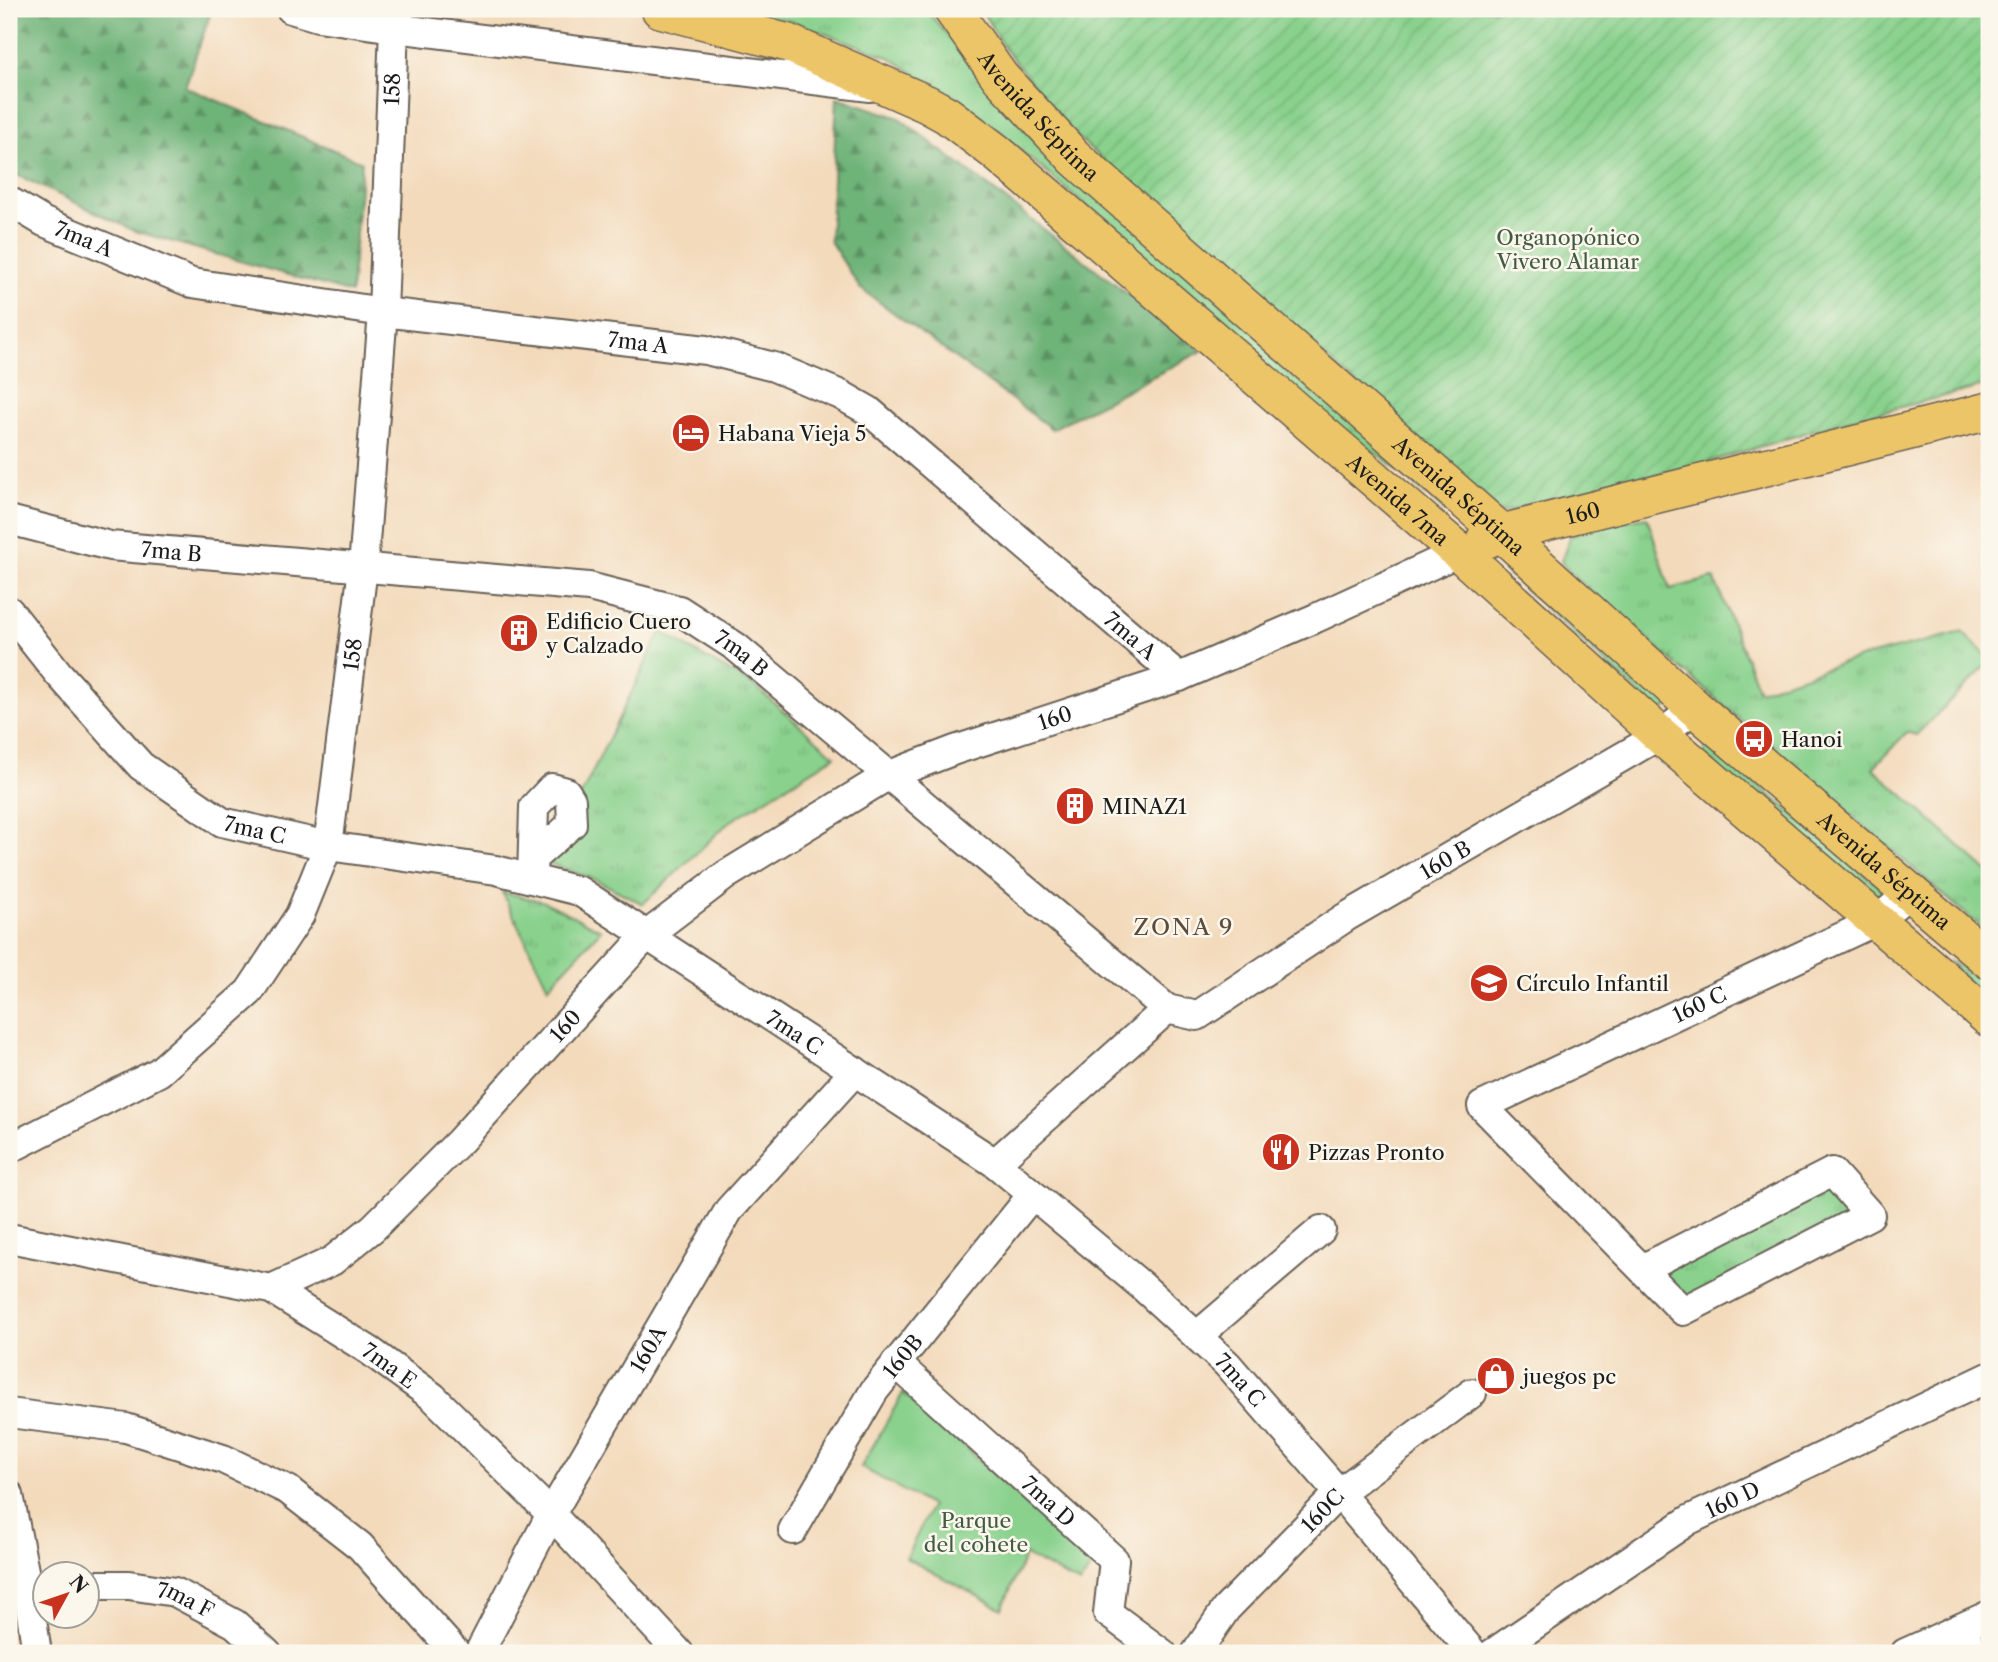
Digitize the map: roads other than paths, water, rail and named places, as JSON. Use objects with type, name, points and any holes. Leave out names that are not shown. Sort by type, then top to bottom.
[{"type":"main road","points":[[660,9],[788,43],[897,90]]},
{"type":"main road","name":"Avenida Séptima","points":[[952,9],[1000,77],[1075,158],[1502,533],[1695,708],[1989,960]]},
{"type":"main road","name":"Avenida 7ma","points":[[897,90],[947,116],[996,152],[1459,552]]},
{"type":"main road","name":"160","points":[[1459,552],[1502,533],[1989,411]]},
{"type":"main road","name":"Avenida Séptima","points":[[1459,552],[1660,736],[1878,920],[1989,1018]]},
{"type":"street","points":[[291,9],[318,17],[397,18],[897,90]]},
{"type":"street","name":"158","points":[[9,1149],[159,1072],[249,992],[300,915],[328,846],[363,568],[383,312],[397,18]]},
{"type":"street","name":"7ma A","points":[[9,201],[44,222],[192,283],[383,312],[706,350],[774,367],[841,395],[869,411],[1179,677]]},
{"type":"street","name":"7ma B","points":[[9,520],[110,546],[589,587],[679,610],[736,647],[1167,1009],[1197,1016]]},
{"type":"street","name":"160","points":[[271,1289],[332,1261],[373,1228],[459,1142],[648,935],[726,876],[887,776],[955,750],[1179,677],[1459,552]]},
{"type":"street","name":"7ma C","points":[[9,611],[58,673],[141,766],[222,822],[328,846],[496,870],[532,869],[579,891],[995,1163],[1142,1286],[1227,1364],[1473,1653]]},
{"type":"street","name":"160 B","points":[[1197,1016],[1346,917],[1660,736],[1695,708]]},
{"type":"street","name":"160 C","points":[[1642,1269],[1482,1106],[1878,920],[1910,891]]},
{"type":"street","points":[[995,1163],[1167,1009]]},
{"type":"street","name":"160A","points":[[479,1653],[551,1514],[729,1209],[855,1071]]},
{"type":"street","points":[[1832,1172],[1870,1214],[1683,1311],[1642,1269],[1832,1172]]},
{"type":"street","name":"160B","points":[[793,1530],[874,1391],[1032,1195]]},
{"type":"street","points":[[1197,1336],[1321,1230]]},
{"type":"street","name":"7ma E","points":[[9,1238],[271,1289],[370,1351],[433,1397],[551,1514],[679,1653]]},
{"type":"street","name":"7ma D","points":[[896,1363],[1114,1560],[1108,1613],[1162,1653]]},
{"type":"street","name":"160 D","points":[[1493,1653],[1689,1520],[1989,1377]]},
{"type":"street","name":"160C","points":[[1196,1653],[1226,1609],[1339,1493],[1472,1393]]},
{"type":"street","points":[[9,1413],[125,1428],[223,1459],[288,1490],[360,1546],[456,1653]]},
{"type":"street","points":[[9,1494],[32,1572]]},
{"type":"street","name":"7ma F","points":[[102,1585],[129,1585],[175,1591],[236,1624],[268,1653]]},
{"type":"street","points":[[1905,1653],[1989,1615]]},
{"type":"street","points":[[1961,1628],[1975,1653]]},
{"type":"street","points":[[37,1630],[37,1653]]},
{"type":"place","name":"Habana Vieja 5","points":[[691,433]]},
{"type":"place","name":"Edificio Cuero y Calzado","points":[[519,633]]},
{"type":"place","name":"Hanoi","points":[[1754,739]]},
{"type":"place","name":"MINAZ1","points":[[1075,806]]},
{"type":"place","name":"Círculo Infantil","points":[[1489,983]]},
{"type":"place","name":"Pizzas Pronto","points":[[1281,1152]]},
{"type":"place","name":"juegos pc","points":[[1496,1376]]},
{"type":"district","name":"ZONA 9","points":[[1184,927]]},
{"type":"park label","name":"Organopónico Vivero Alamar","points":[[1568,249]]},
{"type":"park label","name":"Parque del cohete","points":[[976,1532]]}]
